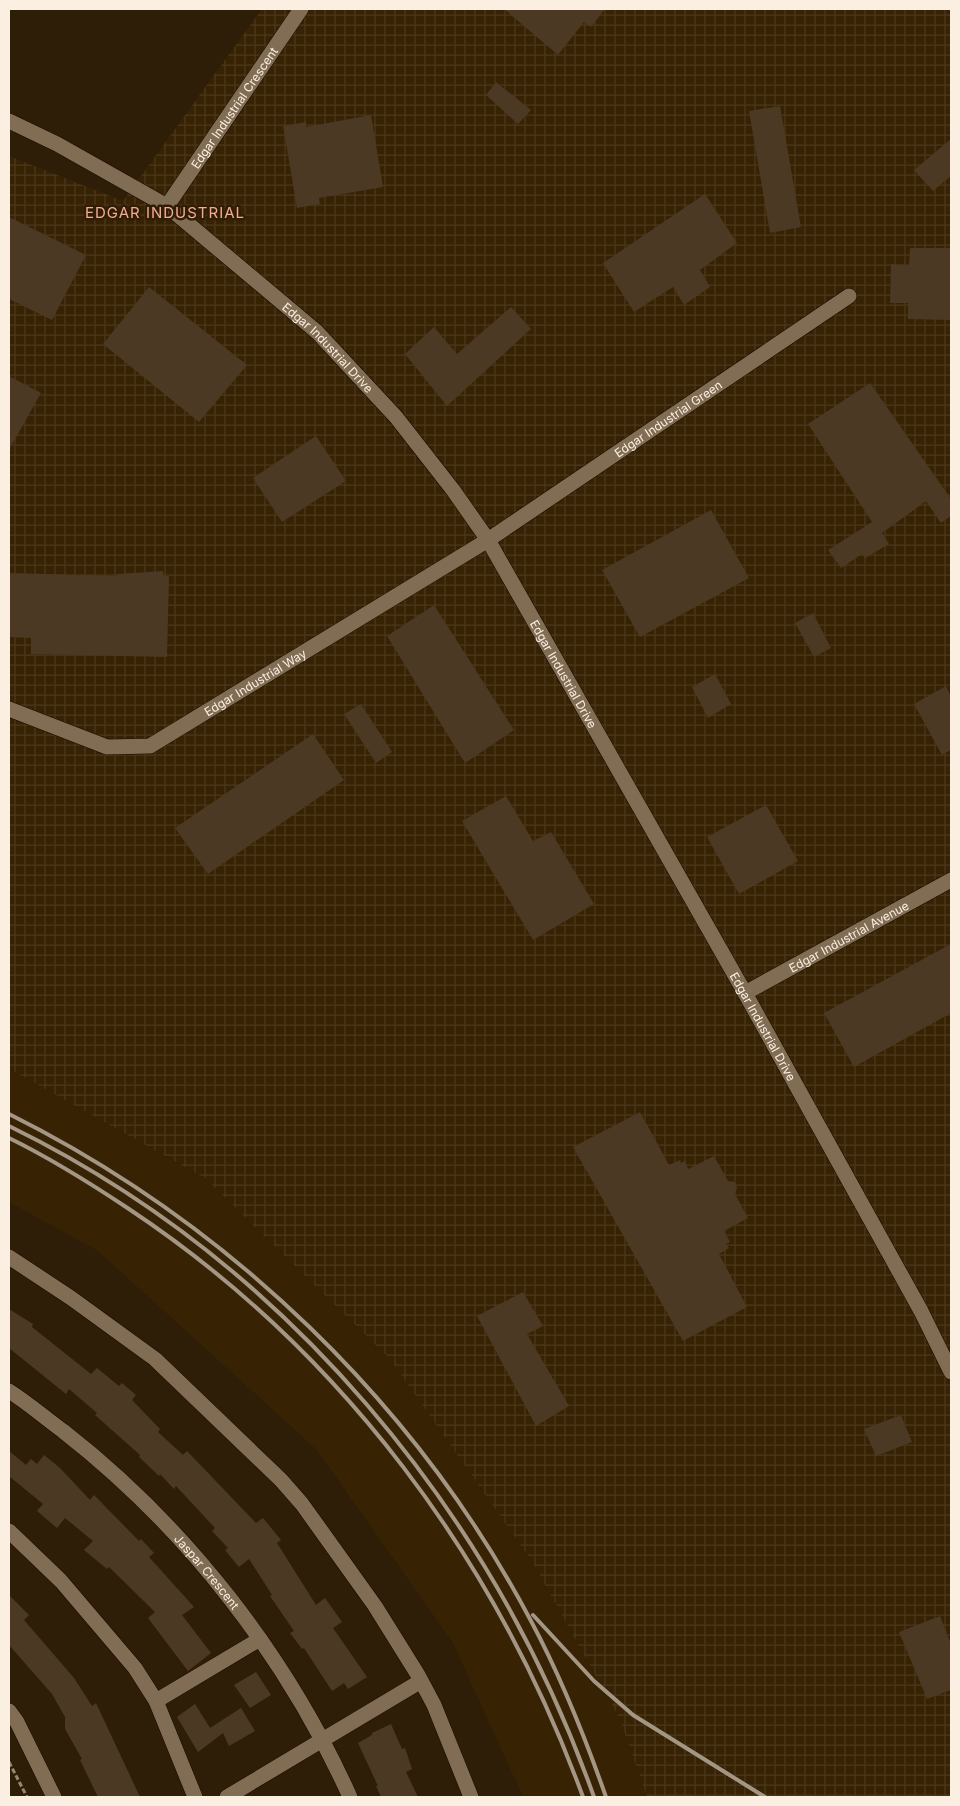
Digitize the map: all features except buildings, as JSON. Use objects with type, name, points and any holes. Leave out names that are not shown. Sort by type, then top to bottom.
[{"type":"street","name":"Edgar Industrial Crescent","points":[[167,206],[301,9]]},
{"type":"street","name":"Edgar Industrial Drive","points":[[9,121],[56,144],[167,206],[317,332],[396,417],[453,490],[488,540],[745,992],[921,1311],[951,1372]]},
{"type":"street","name":"Edgar Industrial Green","points":[[488,540],[849,296]]},
{"type":"street","name":"Edgar Industrial Way","points":[[9,709],[107,747],[150,746],[488,540]]},
{"type":"street","name":"Edgar Industrial Avenue","points":[[745,992],[951,880]]},
{"type":"street","points":[[9,1257],[71,1298],[155,1358],[281,1480],[302,1504],[375,1606],[421,1681],[434,1705],[471,1797]]},
{"type":"street","name":"Jaspar Crescent","points":[[9,1391],[88,1451],[137,1494],[207,1570],[260,1640],[294,1692],[321,1739],[350,1797]]},
{"type":"street","points":[[9,1530],[61,1581],[135,1668],[156,1701],[194,1797]]},
{"type":"street","points":[[156,1701],[260,1640]]},
{"type":"street","points":[[228,1797],[321,1739],[421,1681]]},
{"type":"street","points":[[9,1711],[17,1722],[54,1797]]},
{"type":"path","points":[[9,1762],[27,1797]]},
{"type":"shaded area","points":[[262,9],[951,9],[951,1797],[647,1797],[619,1718],[206,1179],[9,1069],[9,156],[123,201]]},
{"type":"shaded area","points":[[9,1069],[206,1179],[390,1359],[533,1563],[619,1718],[647,1797],[523,1797],[453,1643],[317,1450],[98,1251],[9,1202]]},
{"type":"railway","points":[[9,1114],[90,1158],[167,1209],[241,1265],[309,1327],[373,1394],[432,1465],[485,1541],[531,1621],[552,1664],[572,1707],[606,1797]]},
{"type":"railway","points":[[9,1126],[109,1182],[202,1247],[288,1322],[367,1404],[437,1494],[498,1590],[551,1691],[594,1797]]},
{"type":"railway","points":[[9,1138],[55,1162],[100,1190],[206,1265],[277,1327],[343,1394],[403,1467],[457,1544],[505,1625],[547,1709],[583,1797]]},
{"type":"railway","points":[[533,1615],[594,1681],[633,1715],[765,1797]]},
{"type":"district","name":"EDGAR INDUSTRIAL","points":[[165,212]]}]
